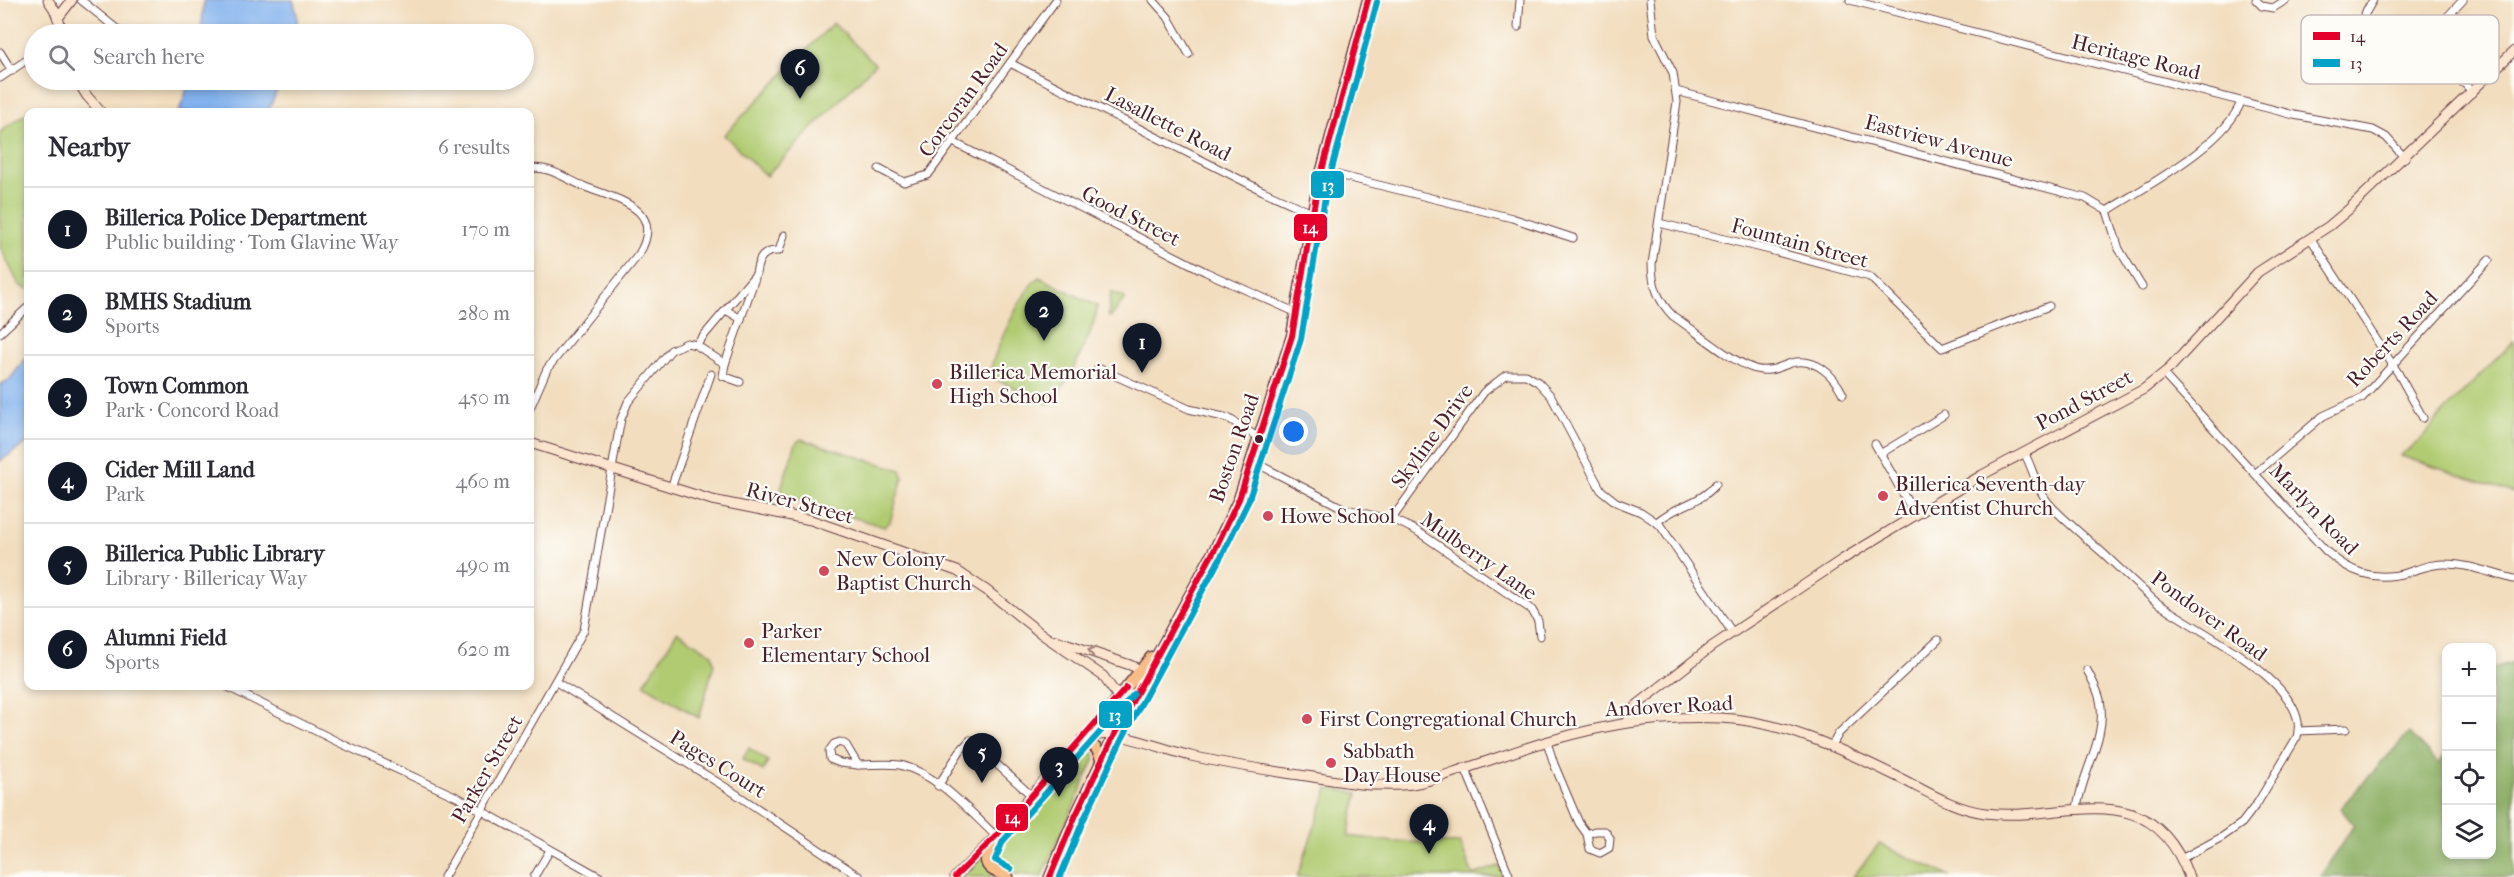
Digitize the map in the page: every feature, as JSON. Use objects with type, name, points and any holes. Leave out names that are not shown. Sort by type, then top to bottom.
[{"type":"main road","points":[[48,0],[60,24]]},
{"type":"main road","points":[[58,18],[72,0]]},
{"type":"main road","name":"Boston Road","points":[[1050,877],[1074,820],[1144,673],[1170,634],[1233,514],[1292,336],[1312,213],[1368,0]]},
{"type":"main road","name":"Pond Street","points":[[2499,66],[2514,51]]},
{"type":"main road","name":"Pond Street","points":[[1627,723],[1637,705],[1732,632],[1843,559],[2024,452],[2124,401],[2164,375],[2258,272],[2311,239],[2348,210],[2482,84]]},
{"type":"main road","points":[[83,90],[98,108]]},
{"type":"main road","name":"River Street","points":[[534,444],[712,500],[811,520],[957,571],[1103,676],[1119,698]]},
{"type":"main road","name":"River Street","points":[[1043,635],[1144,673]]},
{"type":"main road","points":[[955,877],[996,836],[1144,673]]},
{"type":"main road","name":"Andover Road","points":[[1114,735],[1190,756],[1368,785],[1413,784],[1611,724],[1703,718],[1738,719],[1771,724],[1831,747],[1950,804],[1972,811],[2006,814],[2104,808],[2135,816],[2163,835],[2181,859],[2189,877]]},
{"type":"main road","points":[[1082,740],[1101,734],[1114,735]]},
{"type":"main road","points":[[1082,740],[1096,748],[1102,761]]},
{"type":"main road","points":[[996,836],[987,855],[987,864],[991,871],[1008,877]]},
{"type":"street","points":[[81,0],[111,24]]},
{"type":"street","name":"Corcoran Road","points":[[879,169],[904,182],[923,178],[933,170],[1056,0]]},
{"type":"street","points":[[1153,0],[1168,17],[1189,54]]},
{"type":"street","points":[[1518,27],[1520,0]]},
{"type":"street","points":[[1650,0],[1654,35],[1673,73],[1676,91],[1676,110],[1652,276],[1657,293],[1665,308],[1746,365],[1767,370],[1799,362],[1815,364],[1834,379],[1843,394]]},
{"type":"street","name":"Heritage Road","points":[[1850,0],[2241,102],[2373,130],[2385,137],[2405,158]]},
{"type":"street","points":[[2256,0],[2262,6],[2273,8],[2286,0]]},
{"type":"street","points":[[2364,15],[2373,0]]},
{"type":"street","points":[[2449,15],[2463,0]]},
{"type":"street","points":[[0,52],[12,71]]},
{"type":"street","points":[[0,78],[24,62]]},
{"type":"street","name":"Lasallette Road","points":[[1010,63],[1263,191],[1312,213]]},
{"type":"street","points":[[2465,84],[2473,93]]},
{"type":"street","name":"Eastview Avenue","points":[[1676,91],[2045,186],[2085,198],[2107,211]]},
{"type":"street","points":[[2142,287],[2119,249],[2107,211],[2192,156],[2231,122],[2241,102]]},
{"type":"street","name":"Good Street","points":[[953,142],[1200,270],[1297,313]]},
{"type":"street","points":[[534,169],[547,170],[630,203],[643,216],[647,235],[639,254],[547,369],[534,399]]},
{"type":"street","points":[[1322,171],[1512,218],[1573,238]]},
{"type":"street","name":"Fountain Street","points":[[1659,223],[1869,277],[1942,348],[2049,306]]},
{"type":"street","points":[[740,382],[723,376],[725,364],[758,262],[764,254],[771,250],[779,251],[784,235]]},
{"type":"street","points":[[2311,239],[2393,365],[2423,418]]},
{"type":"street","name":"Roberts Road","points":[[2256,473],[2323,416],[2362,398],[2489,260]]},
{"type":"street","points":[[725,364],[696,345],[756,274]]},
{"type":"street","points":[[726,310],[741,319]]},
{"type":"street","points":[[0,333],[24,311]]},
{"type":"street","name":"Parker Street","points":[[444,877],[584,630],[621,419],[628,402],[671,350],[687,344],[696,345]]},
{"type":"street","points":[[1098,368],[1189,409],[1228,418],[1259,438]]},
{"type":"street","name":"Skyline Drive","points":[[1391,520],[1484,393],[1499,379],[1514,373],[1526,375],[1534,378],[1551,396],[1603,493],[1657,522],[1732,632]]},
{"type":"street","points":[[671,488],[711,374]]},
{"type":"street","name":"Marlyn Road","points":[[2164,375],[2326,551],[2349,569],[2365,574],[2390,576],[2445,564],[2514,579]]},
{"type":"street","points":[[1880,454],[1944,415]]},
{"type":"street","points":[[1875,444],[1915,515]]},
{"type":"street","name":"Pondover Road","points":[[2024,452],[2038,488],[2052,507],[2154,600],[2218,639],[2278,688],[2295,708],[2298,731]]},
{"type":"street","name":"Mulberry Lane","points":[[1252,461],[1343,508],[1391,520],[1417,531],[1532,610],[1538,621],[1540,636]]},
{"type":"street","points":[[1657,522],[1665,515],[1707,495],[1716,484]]},
{"type":"street","points":[[1831,747],[1840,732],[1938,640]]},
{"type":"street","points":[[2077,809],[2079,792],[2101,720],[2099,695],[2087,670]]},
{"type":"street","name":"Pages Court","points":[[556,682],[730,790],[860,877]]},
{"type":"street","points":[[234,690],[450,794],[600,877]]},
{"type":"street","points":[[2181,859],[2222,837],[2242,823],[2286,757],[2298,731],[2346,729]]},
{"type":"street","points":[[938,786],[960,751],[970,740],[1032,796]]},
{"type":"street","points":[[1547,742],[1579,823],[1587,834]]},
{"type":"street","points":[[858,765],[898,765],[924,776],[996,836]]},
{"type":"street","points":[[1465,768],[1510,877]]},
{"type":"street","points":[[534,877],[550,850]]},
{"type":"green space","points":[[833,23],[875,64],[766,176],[724,135]]},
{"type":"green space","points":[[24,115],[24,287],[19,285],[0,247],[0,132]]},
{"type":"green space","points":[[1039,277],[1097,306],[1096,315],[1078,359],[1062,388],[1048,405],[990,376],[991,367],[1009,324],[1025,294]]},
{"type":"green space","points":[[1111,292],[1125,298],[1111,317],[1108,316]]},
{"type":"green space","points":[[2514,341],[2514,493],[2401,456],[2426,435],[2439,417]]},
{"type":"green space","points":[[801,439],[901,470],[903,477],[890,522],[884,527],[784,496],[781,488],[796,443]]},
{"type":"green space","points":[[677,632],[712,654],[714,664],[699,718],[644,684]]},
{"type":"green space","points":[[2514,662],[2514,877],[2320,877],[2354,825],[2340,808],[2409,733],[2439,764],[2442,759],[2442,859],[2496,859],[2496,667]]},
{"type":"green space","points":[[749,748],[768,761],[763,771],[743,759]]},
{"type":"green space","points":[[1088,748],[1094,754],[1094,760],[1042,877],[1001,872],[988,877],[962,877],[1007,833],[1079,752]]},
{"type":"green space","points":[[1328,789],[1358,793],[1348,836],[1394,842],[1460,843],[1473,875],[1499,866],[1504,877],[1297,877]]},
{"type":"green space","points":[[1879,844],[1950,876],[1853,877]]},
{"type":"water","points":[[204,0],[293,0],[297,15],[297,24],[202,24]]},
{"type":"water","points":[[187,90],[277,90],[270,108],[180,108]]},
{"type":"water","points":[[24,361],[24,445],[0,461],[0,385],[9,380]]},
{"type":"transit line","name":"14","points":[[1050,877],[1075,817],[1114,735],[1216,547],[1239,499],[1292,336],[1317,189],[1368,0]]},
{"type":"transit line","name":"13","points":[[1060,877],[1083,821],[1122,739],[1224,551],[1248,502],[1301,339],[1326,191],[1377,2]]},
{"type":"transit line","name":"14","points":[[955,877],[996,836],[1126,688]]},
{"type":"transit line","name":"13","points":[[1011,869],[995,860],[1003,841],[1134,694]]},
{"type":"place","name":"Alumni Field","points":[[800,99]]},
{"type":"place","name":"BMHS Stadium","points":[[1044,341]]},
{"type":"place","name":"Billerica Police Department","points":[[1142,373]]},
{"type":"place","name":"Billerica Memorial High School","points":[[937,384]]},
{"type":"place","name":"Billerica Seventh-day Adventist Church","points":[[1883,496]]},
{"type":"place","name":"Howe School","points":[[1268,516]]},
{"type":"place","name":"New Colony Baptist Church","points":[[824,571]]},
{"type":"place","name":"Parker Elementary School","points":[[749,643]]},
{"type":"place","name":"First Congregational Church","points":[[1307,719]]},
{"type":"place","name":"Sabbath Day House","points":[[1331,763]]},
{"type":"place","name":"Billerica Public Library","points":[[982,783]]},
{"type":"place","name":"Town Common","points":[[1059,797]]},
{"type":"place","name":"Cider Mill Land","points":[[1429,854]]}]
